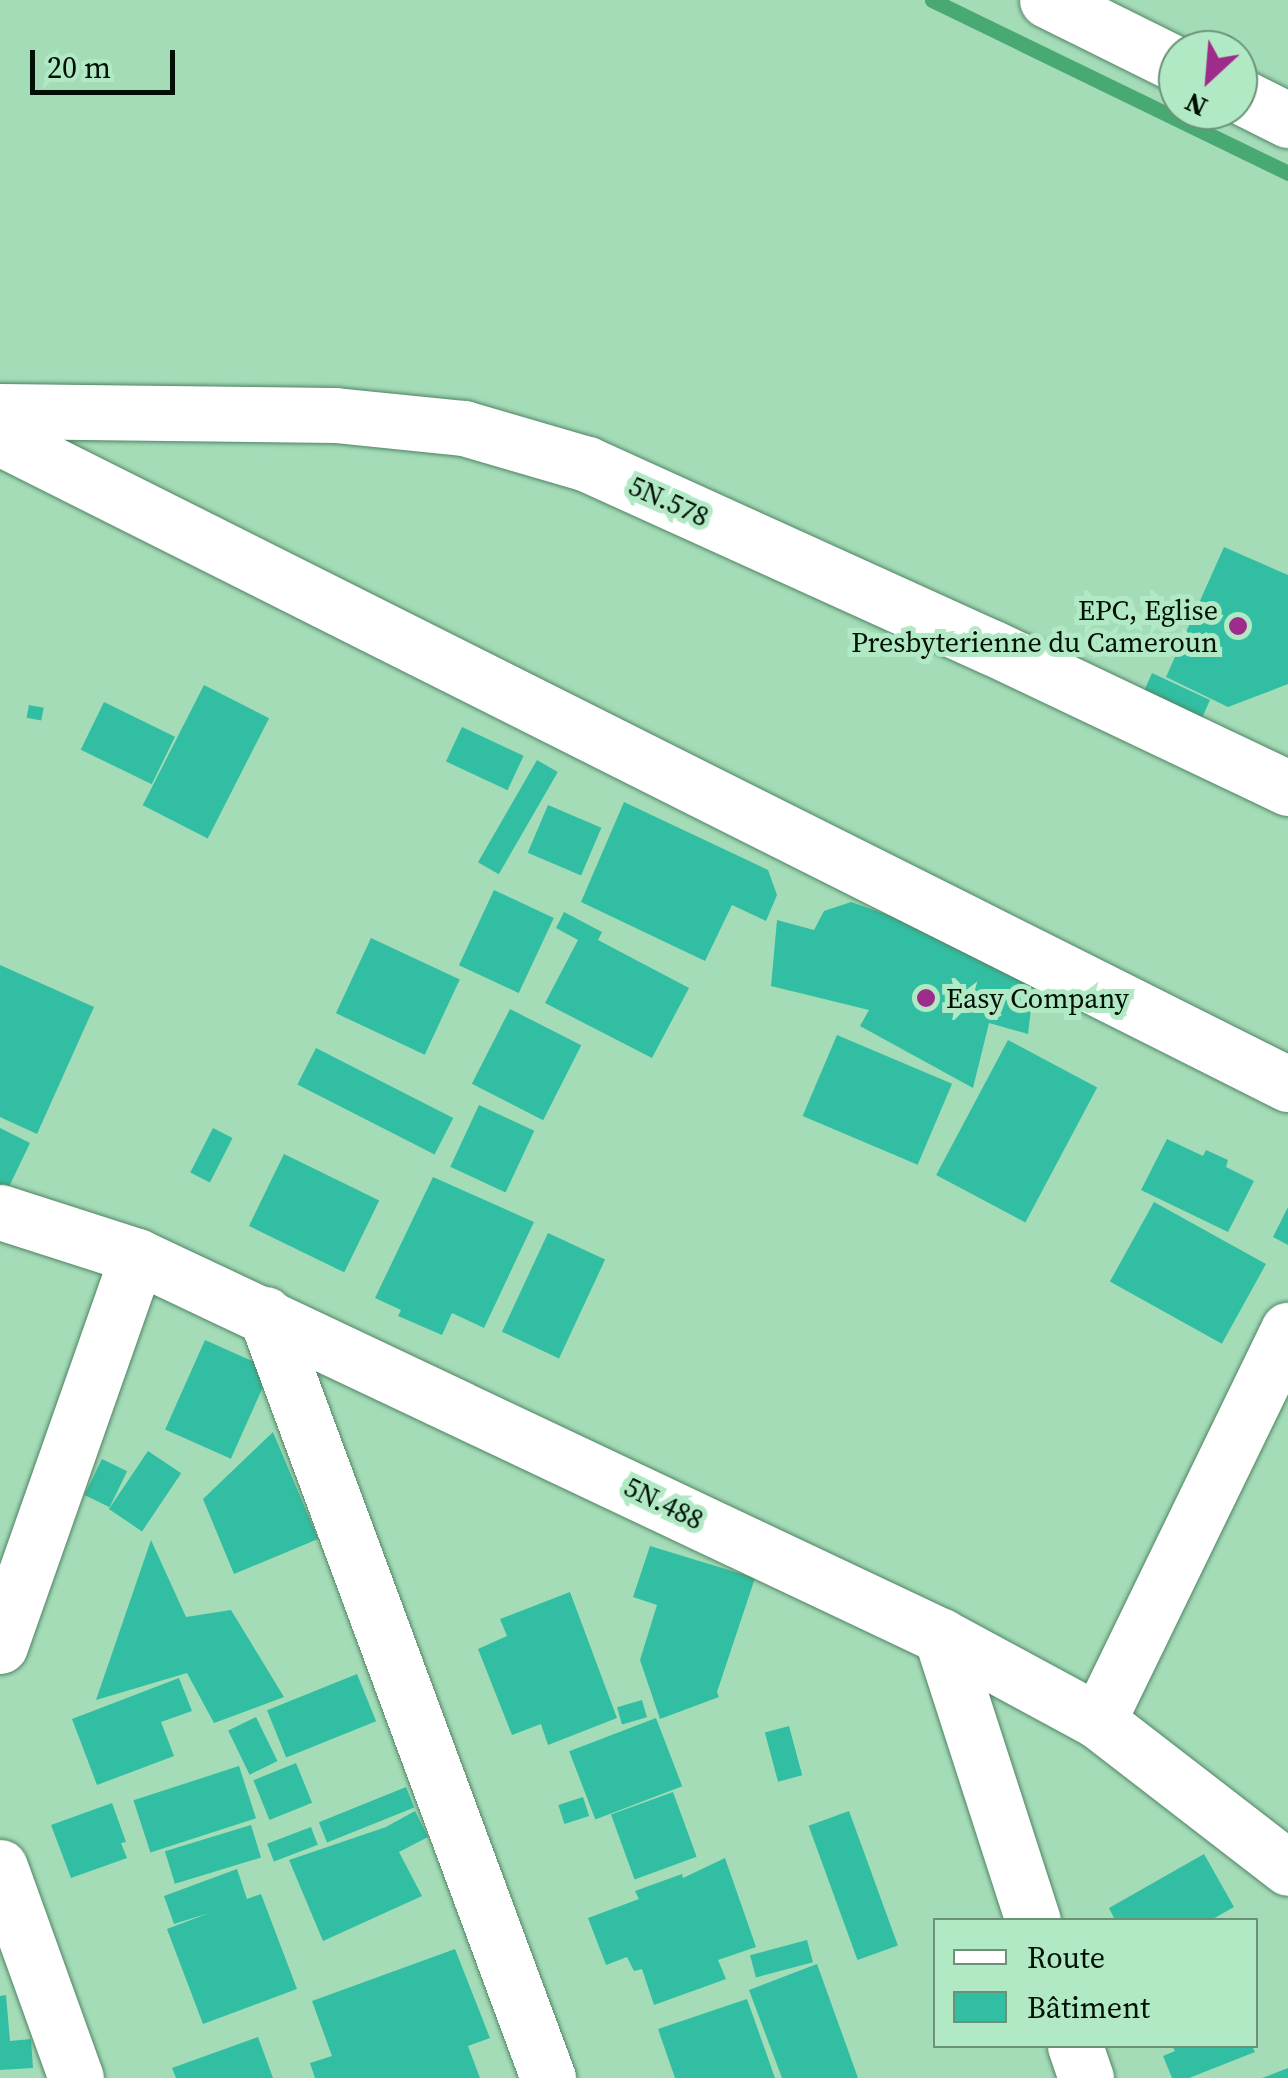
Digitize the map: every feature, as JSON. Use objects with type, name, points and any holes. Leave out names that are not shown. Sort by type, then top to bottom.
[{"type":"street","points":[[1048,0],[1158,55]]},
{"type":"street","points":[[1258,105],[1288,120]]},
{"type":"street","name":"5N.578","points":[[0,411],[335,415],[464,428],[587,464],[991,646],[1288,788]]},
{"type":"street","points":[[0,438],[1288,1084]]},
{"type":"street","name":"5N.488","points":[[0,1212],[138,1256],[941,1636],[1098,1721],[1288,1868]]},
{"type":"street","points":[[2,1635],[138,1256]]},
{"type":"street","points":[[265,1314],[548,2078]]},
{"type":"street","points":[[1098,1721],[1288,1330]]},
{"type":"street","points":[[941,1636],[1031,1918]]},
{"type":"street","points":[[0,1867],[76,2078]]},
{"type":"street","points":[[1076,2048],[1086,2078]]},
{"type":"building","name":"EPC, Eglise Presbyterienne du Cameroun","points":[[1224,547],[1288,575],[1288,684],[1228,707],[1166,677]]},
{"type":"building","points":[[1152,673],[1210,700],[1202,718],[1141,698]]},
{"type":"building","points":[[204,685],[269,718],[208,838],[143,805]]},
{"type":"building","points":[[104,702],[175,737],[152,784],[81,750]]},
{"type":"building","points":[[29,705],[44,708],[41,721],[27,718]]},
{"type":"building","points":[[462,727],[524,756],[508,790],[446,761]]},
{"type":"building","points":[[537,760],[558,772],[499,874],[478,862]]},
{"type":"building","points":[[624,802],[768,870],[777,895],[766,921],[732,905],[705,961],[581,902]]},
{"type":"building","points":[[548,805],[601,828],[581,876],[528,853]]},
{"type":"building","points":[[494,890],[554,918],[519,993],[459,965]]},
{"type":"building","name":"Easy Company","points":[[851,902],[1036,967],[1028,1034],[989,1023],[973,1088],[860,1026],[869,1010],[771,986],[777,920],[814,930],[824,911]]},
{"type":"building","points":[[564,912],[602,932],[598,940],[689,988],[652,1058],[545,1003],[578,940],[556,928]]},
{"type":"building","points":[[371,938],[460,979],[425,1055],[336,1013]]},
{"type":"building","points":[[0,965],[94,1007],[37,1134],[0,1117]]},
{"type":"building","points":[[510,1009],[581,1045],[543,1120],[472,1084]]},
{"type":"building","points":[[837,1035],[952,1084],[918,1165],[803,1116]]},
{"type":"building","points":[[1008,1040],[1097,1087],[1025,1223],[936,1175]]},
{"type":"building","points":[[316,1048],[453,1118],[435,1154],[297,1085]]},
{"type":"building","points":[[479,1105],[534,1131],[506,1192],[450,1167]]},
{"type":"building","points":[[0,1128],[30,1143],[6,1193],[0,1190]]},
{"type":"building","points":[[213,1128],[233,1138],[210,1183],[190,1173]]},
{"type":"building","points":[[1167,1139],[1203,1156],[1206,1150],[1228,1160],[1226,1167],[1254,1181],[1228,1232],[1141,1190]]},
{"type":"building","points":[[284,1154],[379,1200],[344,1272],[249,1226]]},
{"type":"building","points":[[433,1177],[534,1222],[484,1328],[452,1313],[442,1335],[398,1316],[401,1310],[375,1298]]},
{"type":"building","points":[[1154,1202],[1266,1264],[1222,1344],[1110,1282]]},
{"type":"building","points":[[1288,1207],[1288,1245],[1273,1237]]},
{"type":"building","points":[[548,1233],[605,1260],[559,1358],[502,1332]]},
{"type":"building","points":[[205,1340],[271,1369],[231,1459],[165,1430]]},
{"type":"building","points":[[273,1432],[318,1539],[234,1574],[203,1499]]},
{"type":"building","points":[[148,1451],[181,1473],[142,1531],[109,1509]]},
{"type":"building","points":[[102,1459],[127,1471],[110,1507],[84,1495]]},
{"type":"building","points":[[151,1540],[186,1617],[231,1610],[284,1697],[214,1723],[187,1673],[96,1700]]},
{"type":"building","points":[[650,1546],[755,1578],[717,1692],[719,1697],[660,1719],[640,1660],[657,1605],[633,1597]]},
{"type":"building","points":[[570,1592],[617,1718],[548,1745],[541,1724],[512,1735],[478,1649],[507,1636],[500,1619]]},
{"type":"building","points":[[357,1674],[376,1721],[286,1758],[267,1710]]},
{"type":"building","points":[[179,1678],[192,1711],[161,1722],[174,1756],[97,1785],[72,1719]]},
{"type":"building","points":[[642,1700],[647,1717],[622,1724],[617,1707]]},
{"type":"building","points":[[256,1717],[277,1761],[250,1775],[228,1731]]},
{"type":"building","points":[[656,1718],[682,1786],[595,1819],[569,1751]]},
{"type":"building","points":[[789,1726],[802,1775],[778,1782],[765,1732]]},
{"type":"building","points":[[296,1763],[312,1803],[269,1820],[253,1780]]},
{"type":"building","points":[[239,1766],[256,1818],[150,1853],[133,1800]]},
{"type":"building","points":[[406,1787],[414,1807],[327,1843],[319,1822]]},
{"type":"building","points":[[673,1792],[697,1857],[635,1879],[611,1815]]},
{"type":"building","points":[[583,1797],[589,1816],[564,1824],[558,1805]]},
{"type":"building","points":[[112,1803],[126,1842],[121,1843],[127,1858],[71,1878],[51,1825]]},
{"type":"building","points":[[415,1811],[428,1837],[399,1852],[422,1896],[323,1941],[289,1860],[386,1827]]},
{"type":"building","points":[[849,1811],[898,1945],[858,1960],[809,1826]]},
{"type":"building","points":[[251,1825],[261,1858],[175,1884],[165,1851]]},
{"type":"building","points":[[311,1827],[318,1845],[274,1862],[267,1844]]},
{"type":"building","points":[[1204,1854],[1234,1907],[1215,1918],[1114,1918],[1109,1908]]},
{"type":"building","points":[[725,1858],[756,1947],[718,1960],[726,1979],[654,2005],[642,1969],[634,1971],[627,1957],[606,1965],[588,1918],[639,1899],[635,1891],[682,1874],[683,1878]]},
{"type":"building","points":[[237,1869],[247,1899],[261,1894],[297,1989],[203,2024],[167,1929],[209,1913],[174,1924],[164,1896]]},
{"type":"building","points":[[807,1940],[813,1962],[756,1977],[750,1955]]},
{"type":"building","points":[[455,1949],[490,2038],[468,2046],[480,2078],[315,2078],[310,2063],[332,2056],[312,2001]]},
{"type":"building","points":[[817,1964],[858,2078],[782,2078],[749,1990]]},
{"type":"building","points":[[6,1995],[10,2041],[31,2039],[33,2068],[0,2070],[0,1996]]},
{"type":"building","points":[[747,1999],[775,2078],[675,2078],[658,2029]]},
{"type":"building","points":[[258,2037],[273,2078],[176,2078],[172,2068]]},
{"type":"building","points":[[1173,2048],[1253,2048],[1255,2052],[1189,2078],[1172,2078],[1163,2056],[1175,2051]]},
{"type":"building","points":[[1288,2068],[1288,2078],[1262,2078]]},
{"type":"waterway","points":[[932,0],[1288,173]]},
{"type":"place","name":"EPC, Eglise Presbyterienne du Cameroun","points":[[1238,626]]},
{"type":"place","name":"Easy Company","points":[[926,998]]}]
